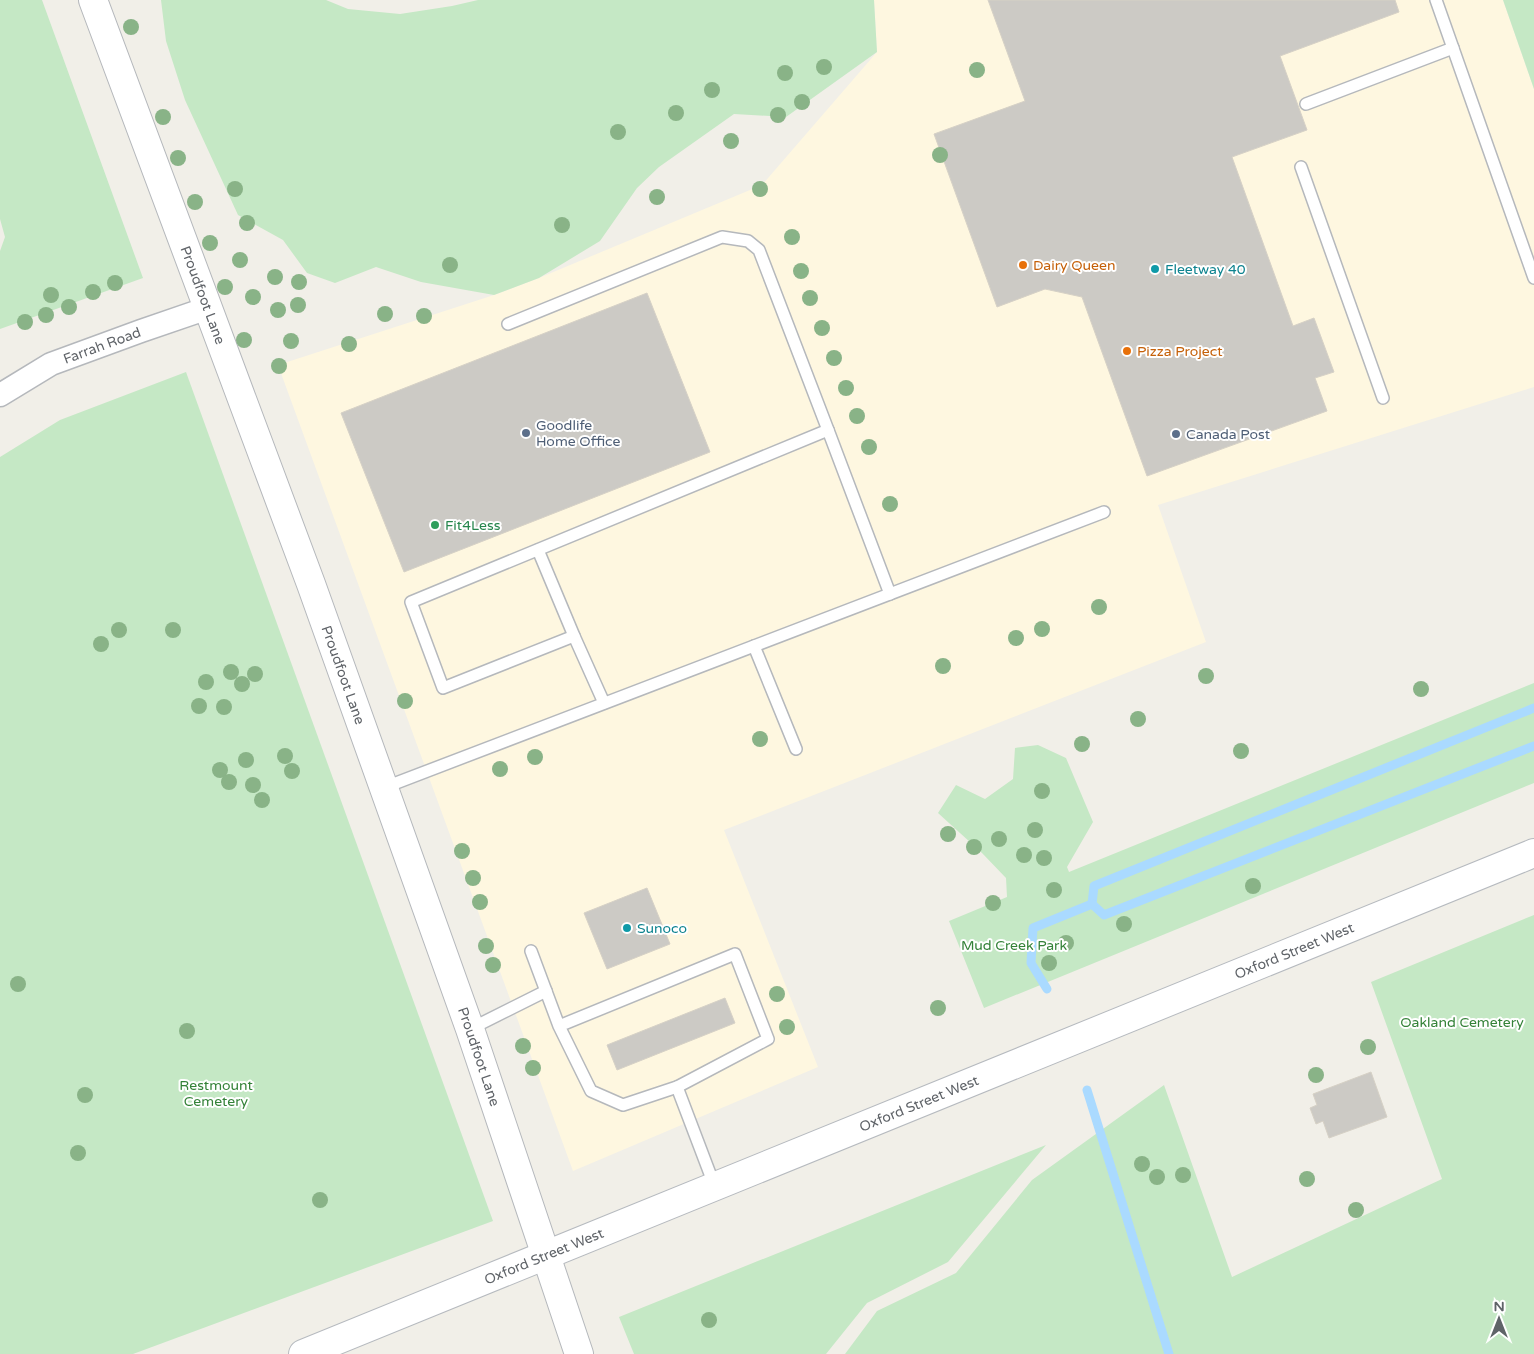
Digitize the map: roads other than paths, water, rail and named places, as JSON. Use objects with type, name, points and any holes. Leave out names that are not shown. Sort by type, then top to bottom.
[{"type":"street","name":"Proudfoot Lane","points":[[93,0],[307,575],[470,1029],[579,1354]]},
{"type":"street","name":"Farrah Road","points":[[0,395],[51,364],[208,308]]},
{"type":"street","name":"Oxford Street West","points":[[303,1354],[1534,853]]},
{"type":"lane","points":[[1436,0],[1534,278]]},
{"type":"lane","points":[[1306,104],[1453,48]]},
{"type":"lane","points":[[1301,167],[1383,398]]},
{"type":"lane","points":[[508,324],[722,237],[748,241],[759,250],[890,594]]},
{"type":"lane","points":[[574,636],[443,688],[411,602],[828,430]]},
{"type":"lane","points":[[383,788],[1104,512]]},
{"type":"lane","points":[[538,550],[604,703]]},
{"type":"lane","points":[[754,646],[796,749]]},
{"type":"lane","points":[[530,951],[559,1026],[591,1091],[623,1105],[677,1087],[768,1039],[735,954],[559,1026]]},
{"type":"lane","points":[[470,1029],[546,991]]},
{"type":"lane","points":[[677,1087],[716,1187]]},
{"type":"waterway","points":[[1092,904],[1094,886],[1534,708]]},
{"type":"waterway","points":[[1092,904],[1104,915],[1534,746]]},
{"type":"waterway","points":[[1047,989],[1031,963],[1033,928],[1092,904]]},
{"type":"waterway","points":[[1087,1090],[1169,1354]]},
{"type":"place","name":"Dairy Queen","points":[[1023,265]]},
{"type":"place","name":"Fleetway 40","points":[[1155,269]]},
{"type":"place","name":"Pizza Project","points":[[1127,351]]},
{"type":"place","name":"Goodlife Home Office","points":[[526,433]]},
{"type":"place","name":"Canada Post","points":[[1176,434]]},
{"type":"place","name":"Fit4Less","points":[[435,525]]},
{"type":"place","name":"Sunoco","points":[[627,928]]},
{"type":"park label","name":"Mud Creek Park","points":[[1014,945]]},
{"type":"park label","name":"Oakland Cemetery","points":[[1462,1022]]},
{"type":"park label","name":"Restmount Cemetery","points":[[216,1094]]}]
